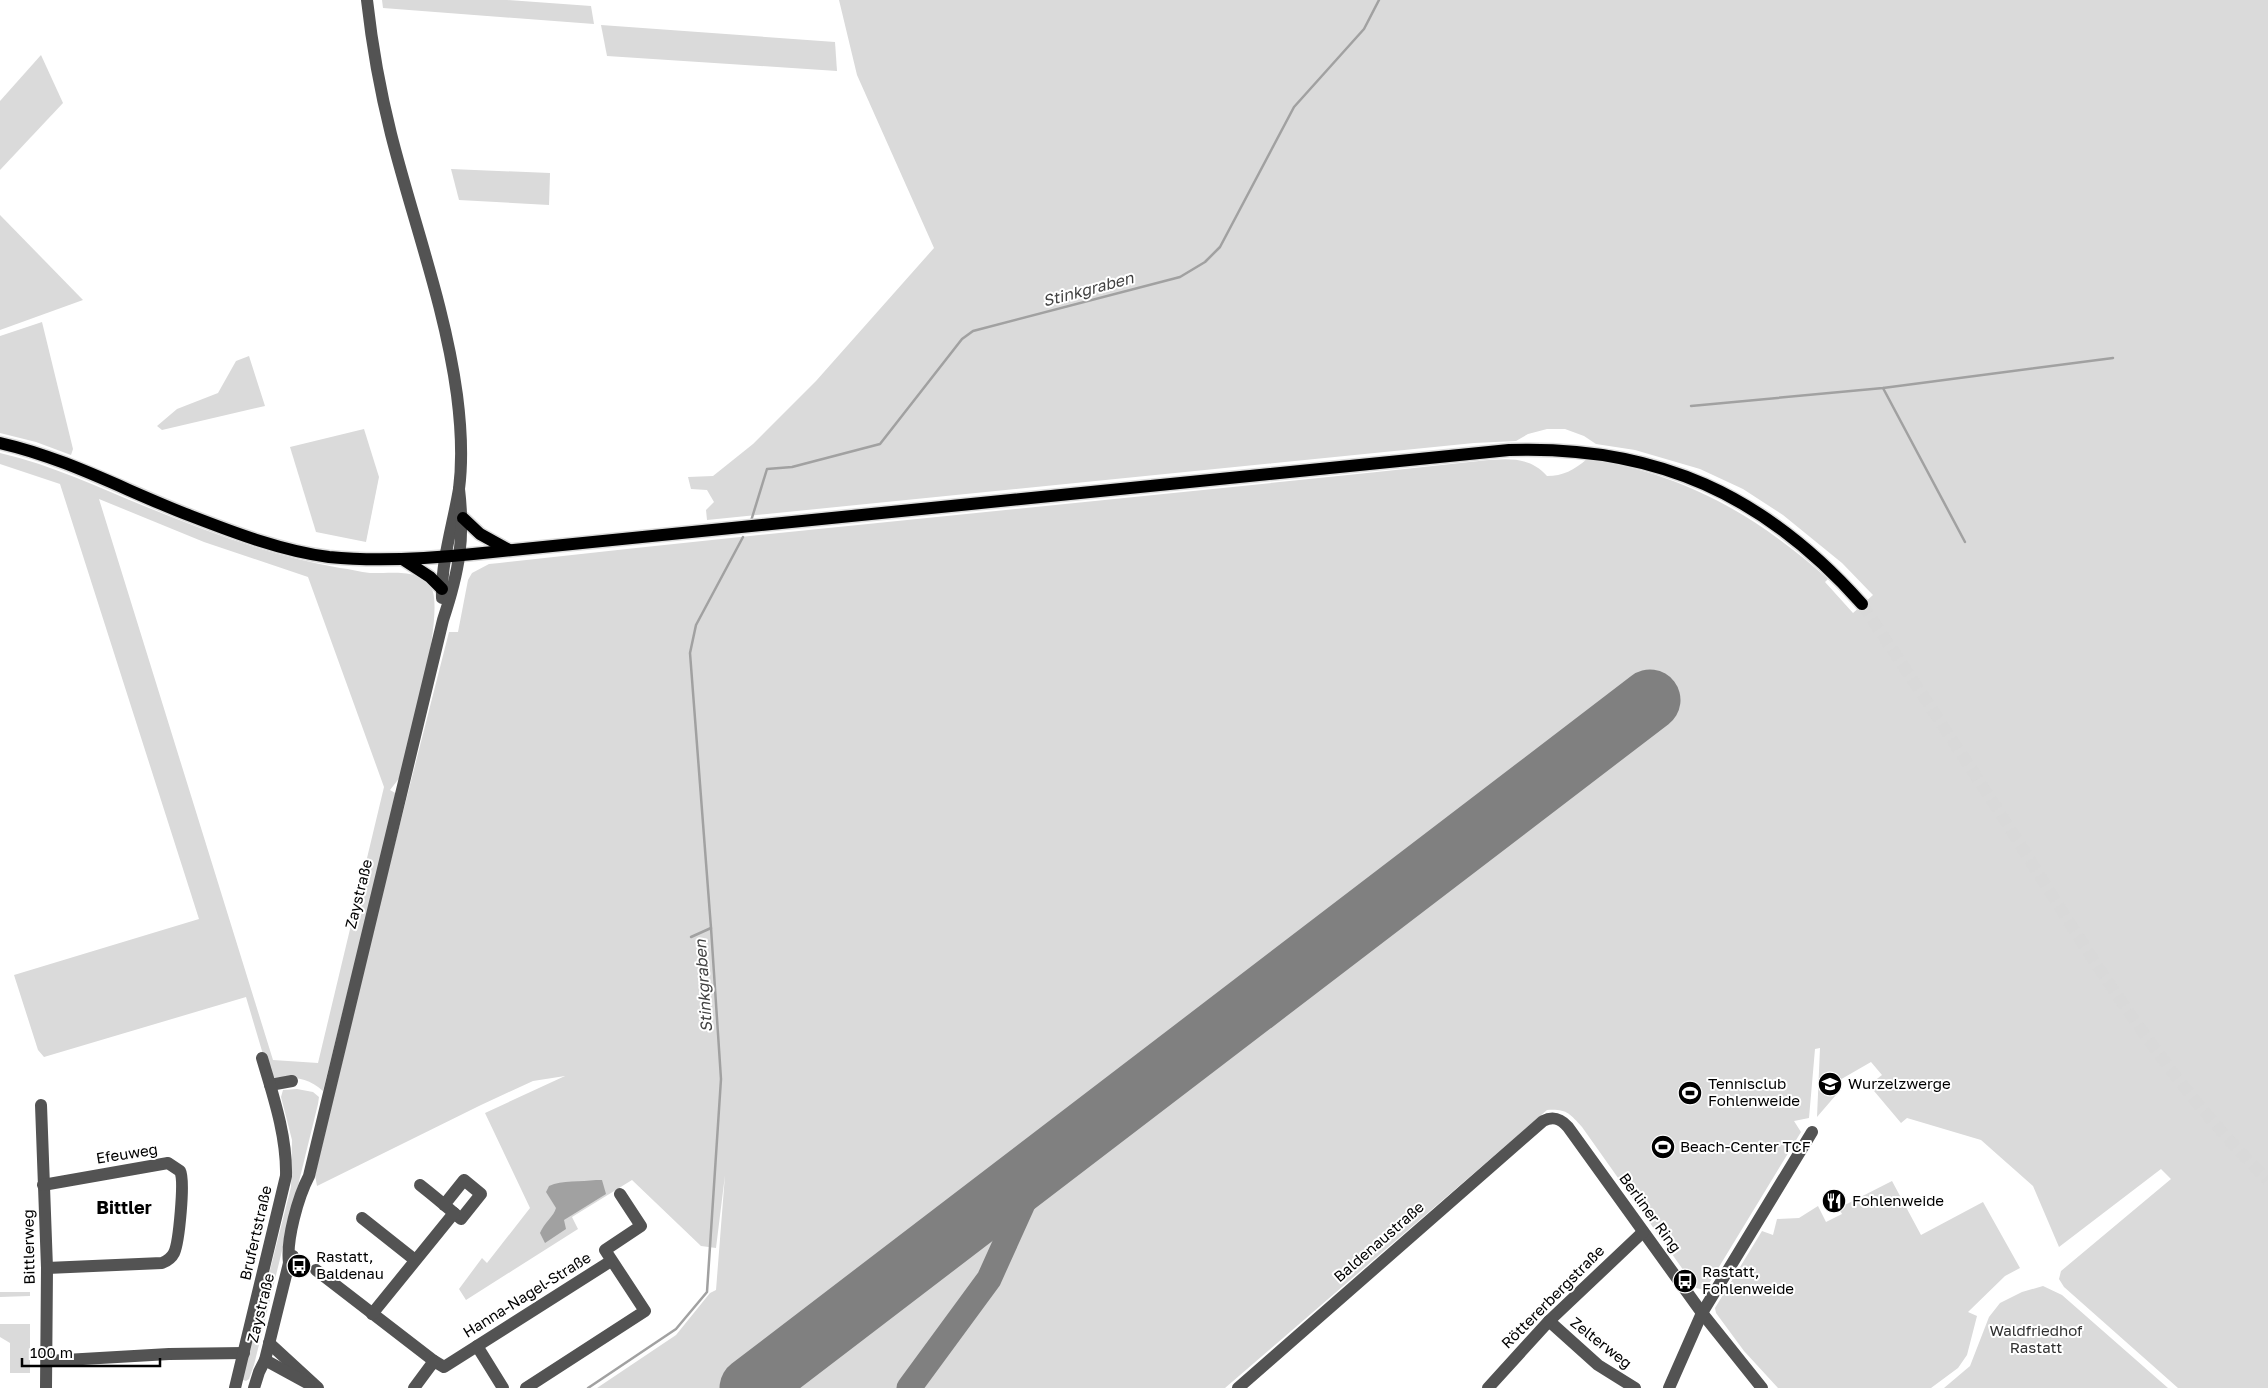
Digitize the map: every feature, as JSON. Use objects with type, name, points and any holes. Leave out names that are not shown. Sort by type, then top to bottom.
[{"type":"main road","points":[[0,443],[86,472],[243,536],[328,556],[404,560],[1492,451],[1542,448],[1603,453],[1697,480],[1730,496],[1775,523],[1796,539],[1841,580],[1862,604]]},
{"type":"main road","points":[[463,518],[480,534],[509,550]]},
{"type":"main road","points":[[404,560],[430,577],[442,589]]},
{"type":"street","points":[[367,0],[379,80],[391,134],[443,322],[453,366],[461,444],[459,488]]},
{"type":"street","name":"Zaystraße","points":[[254,1388],[265,1360],[289,1263],[298,1244],[310,1187],[309,1176],[443,620],[453,591],[460,555],[463,518],[459,488]]},
{"type":"street","name":"Zaystraße","points":[[443,620],[442,589],[445,557],[459,488]]},
{"type":"street","name":"Brufertstraße","points":[[235,1388],[286,1176],[283,1136],[262,1058]]},
{"type":"street","points":[[270,1085],[292,1081]]},
{"type":"street","name":"Bittlerweg","points":[[42,1105],[47,1268],[48,1362],[46,1388]]},
{"type":"street","name":"Berliner Ring","points":[[1543,1121],[1552,1118],[1568,1126],[1702,1313],[1762,1388]]},
{"type":"street","name":"Baldenaustraße","points":[[1238,1388],[1543,1121]]},
{"type":"street","points":[[1669,1388],[1702,1313],[1812,1132]]},
{"type":"street","name":"Efeuweg","points":[[43,1185],[159,1163],[175,1166],[183,1176],[184,1183],[176,1247],[168,1261],[162,1263],[47,1268]]},
{"type":"street","points":[[372,1314],[416,1260],[449,1209],[420,1185]]},
{"type":"street","name":"Hanna-Nagel-Straße","points":[[434,1361],[444,1367],[611,1261],[605,1250],[641,1226],[620,1194]]},
{"type":"street","points":[[362,1218],[416,1260]]},
{"type":"street","name":"Röttererbergstraße","points":[[1488,1388],[1549,1321],[1643,1232]]},
{"type":"street","points":[[526,1388],[645,1312],[611,1261]]},
{"type":"street","points":[[316,1270],[434,1361],[414,1388]]},
{"type":"street","name":"Zelterweg","points":[[1549,1321],[1598,1365],[1634,1388]]},
{"type":"street","points":[[269,1344],[318,1388]]},
{"type":"street","points":[[476,1346],[503,1388]]},
{"type":"street","points":[[48,1362],[169,1354],[244,1353]]},
{"type":"street","points":[[265,1360],[318,1388]]},
{"type":"street","name":"Zaystraße","points":[[262,1388],[265,1360]]},
{"type":"green space","points":[[382,0],[507,0],[591,6],[594,24],[383,8]]},
{"type":"green space","points":[[839,0],[2268,0],[2268,1388],[2178,1388],[2064,1287],[2059,1279],[2061,1271],[2171,1179],[2161,1169],[2059,1247],[2033,1186],[1981,1140],[1907,1118],[1901,1123],[1869,1085],[1882,1075],[1871,1062],[1838,1081],[1842,1088],[1817,1117],[1820,1048],[1815,1049],[1809,1118],[1794,1121],[1801,1132],[1705,1290],[1696,1288],[1582,1127],[1574,1118],[1563,1111],[1547,1110],[1225,1388],[597,1388],[676,1335],[710,1293],[716,1290],[725,1175],[716,1248],[701,1246],[632,1180],[572,1217],[578,1229],[466,1300],[459,1289],[482,1258],[487,1263],[530,1208],[485,1113],[565,1076],[533,1081],[317,1186],[315,1175],[387,875],[449,632],[458,632],[468,580],[472,573],[489,564],[1488,460],[1507,459],[1524,461],[1540,469],[1547,476],[1553,476],[1568,472],[1587,459],[1655,475],[1686,486],[1716,500],[1773,535],[1801,556],[1828,579],[1825,582],[1853,613],[1873,595],[1842,563],[1783,515],[1743,489],[1700,469],[1635,450],[1596,444],[1584,436],[1565,429],[1547,429],[1528,434],[1516,441],[1474,443],[707,520],[706,510],[714,502],[707,490],[691,489],[688,477],[713,476],[753,444],[816,381],[934,248],[857,75]]},
{"type":"green space","points":[[601,25],[835,42],[837,71],[607,56]]},
{"type":"green space","points":[[41,55],[63,103],[0,170],[0,101]]},
{"type":"green space","points":[[451,169],[550,173],[549,205],[459,200]]},
{"type":"green space","points":[[0,215],[83,300],[0,330]]},
{"type":"green space","points":[[42,322],[73,449],[71,455],[36,442],[0,433],[0,336]]},
{"type":"green space","points":[[249,356],[265,406],[162,430],[157,426],[177,409],[218,393],[236,361]]},
{"type":"green space","points":[[364,429],[379,477],[366,542],[316,532],[290,447]]},
{"type":"green space","points":[[0,453],[38,464],[196,526],[267,551],[291,558],[362,572],[412,574],[426,581],[431,587],[434,601],[434,622],[425,678],[401,776],[390,790],[397,794],[323,1091],[311,1082],[298,1078],[270,1078],[246,997],[44,1057],[38,1050],[14,975],[199,919],[60,484],[0,464]],"holes":[[[99,499],[204,542],[308,577],[384,787],[318,1063],[273,1060]]]},
{"type":"green space","points":[[297,1089],[313,1092],[319,1097],[318,1104],[254,1365],[249,1379],[246,1381],[243,1380],[243,1377],[291,1187],[292,1140],[281,1097],[283,1090]]},
{"type":"green space","points":[[1892,1181],[1921,1235],[1983,1202],[2020,1268],[2005,1276],[1968,1312],[1977,1316],[1967,1355],[1958,1368],[1931,1388],[1778,1388],[1744,1351],[1716,1313],[1715,1308],[1762,1231],[1773,1235],[1777,1219],[1799,1218],[1818,1206],[1826,1222],[1842,1214],[1839,1208]]},
{"type":"green space","name":"Waldfriedhof Rastatt","points":[[2043,1286],[2062,1295],[2168,1388],[1944,1388],[1970,1366],[1989,1317],[2000,1303],[2022,1292]]},
{"type":"green space","points":[[0,1292],[30,1292],[30,1296],[0,1297]]},
{"type":"green space","points":[[0,1324],[30,1324],[30,1373],[10,1373],[10,1343],[0,1337]]},
{"type":"shaded area","points":[[602,1180],[606,1194],[564,1220],[566,1229],[545,1243],[540,1233],[556,1208],[546,1192],[549,1186],[566,1182]]},
{"type":"waterway","name":"Stinkgraben","points":[[751,521],[767,469],[792,467],[880,444],[962,339],[973,331],[1180,277],[1205,262],[1220,247],[1294,107],[1364,29],[1379,0]]},
{"type":"waterway","points":[[1691,406],[1883,388],[2113,358]]},
{"type":"waterway","points":[[1883,388],[1965,542]]},
{"type":"waterway","name":"Stinkgraben","points":[[588,1388],[676,1329],[707,1292],[721,1079],[690,653],[696,625],[743,537]]},
{"type":"waterway","points":[[691,937],[711,928]]},
{"type":"taxiway","points":[[909,1388],[989,1279],[1040,1166]]},
{"type":"runway","points":[[750,1388],[1650,700]]},
{"type":"tunnel","points":[[1862,604],[2138,1026],[2200,1106],[2268,1180]]},
{"type":"place","name":"Wurzelzwerge","points":[[1830,1084]]},
{"type":"place","name":"Tennisclub Fohlenweide","points":[[1690,1093]]},
{"type":"place","name":"Beach-Center TCF","points":[[1663,1147]]},
{"type":"place","name":"Fohlenweide","points":[[1834,1201]]},
{"type":"place","name":"Rastatt, Baldenau","points":[[299,1266]]},
{"type":"place","name":"Rastatt, Fohlenweide","points":[[1685,1281]]},
{"type":"district","name":"Bittler","points":[[124,1208]]}]
